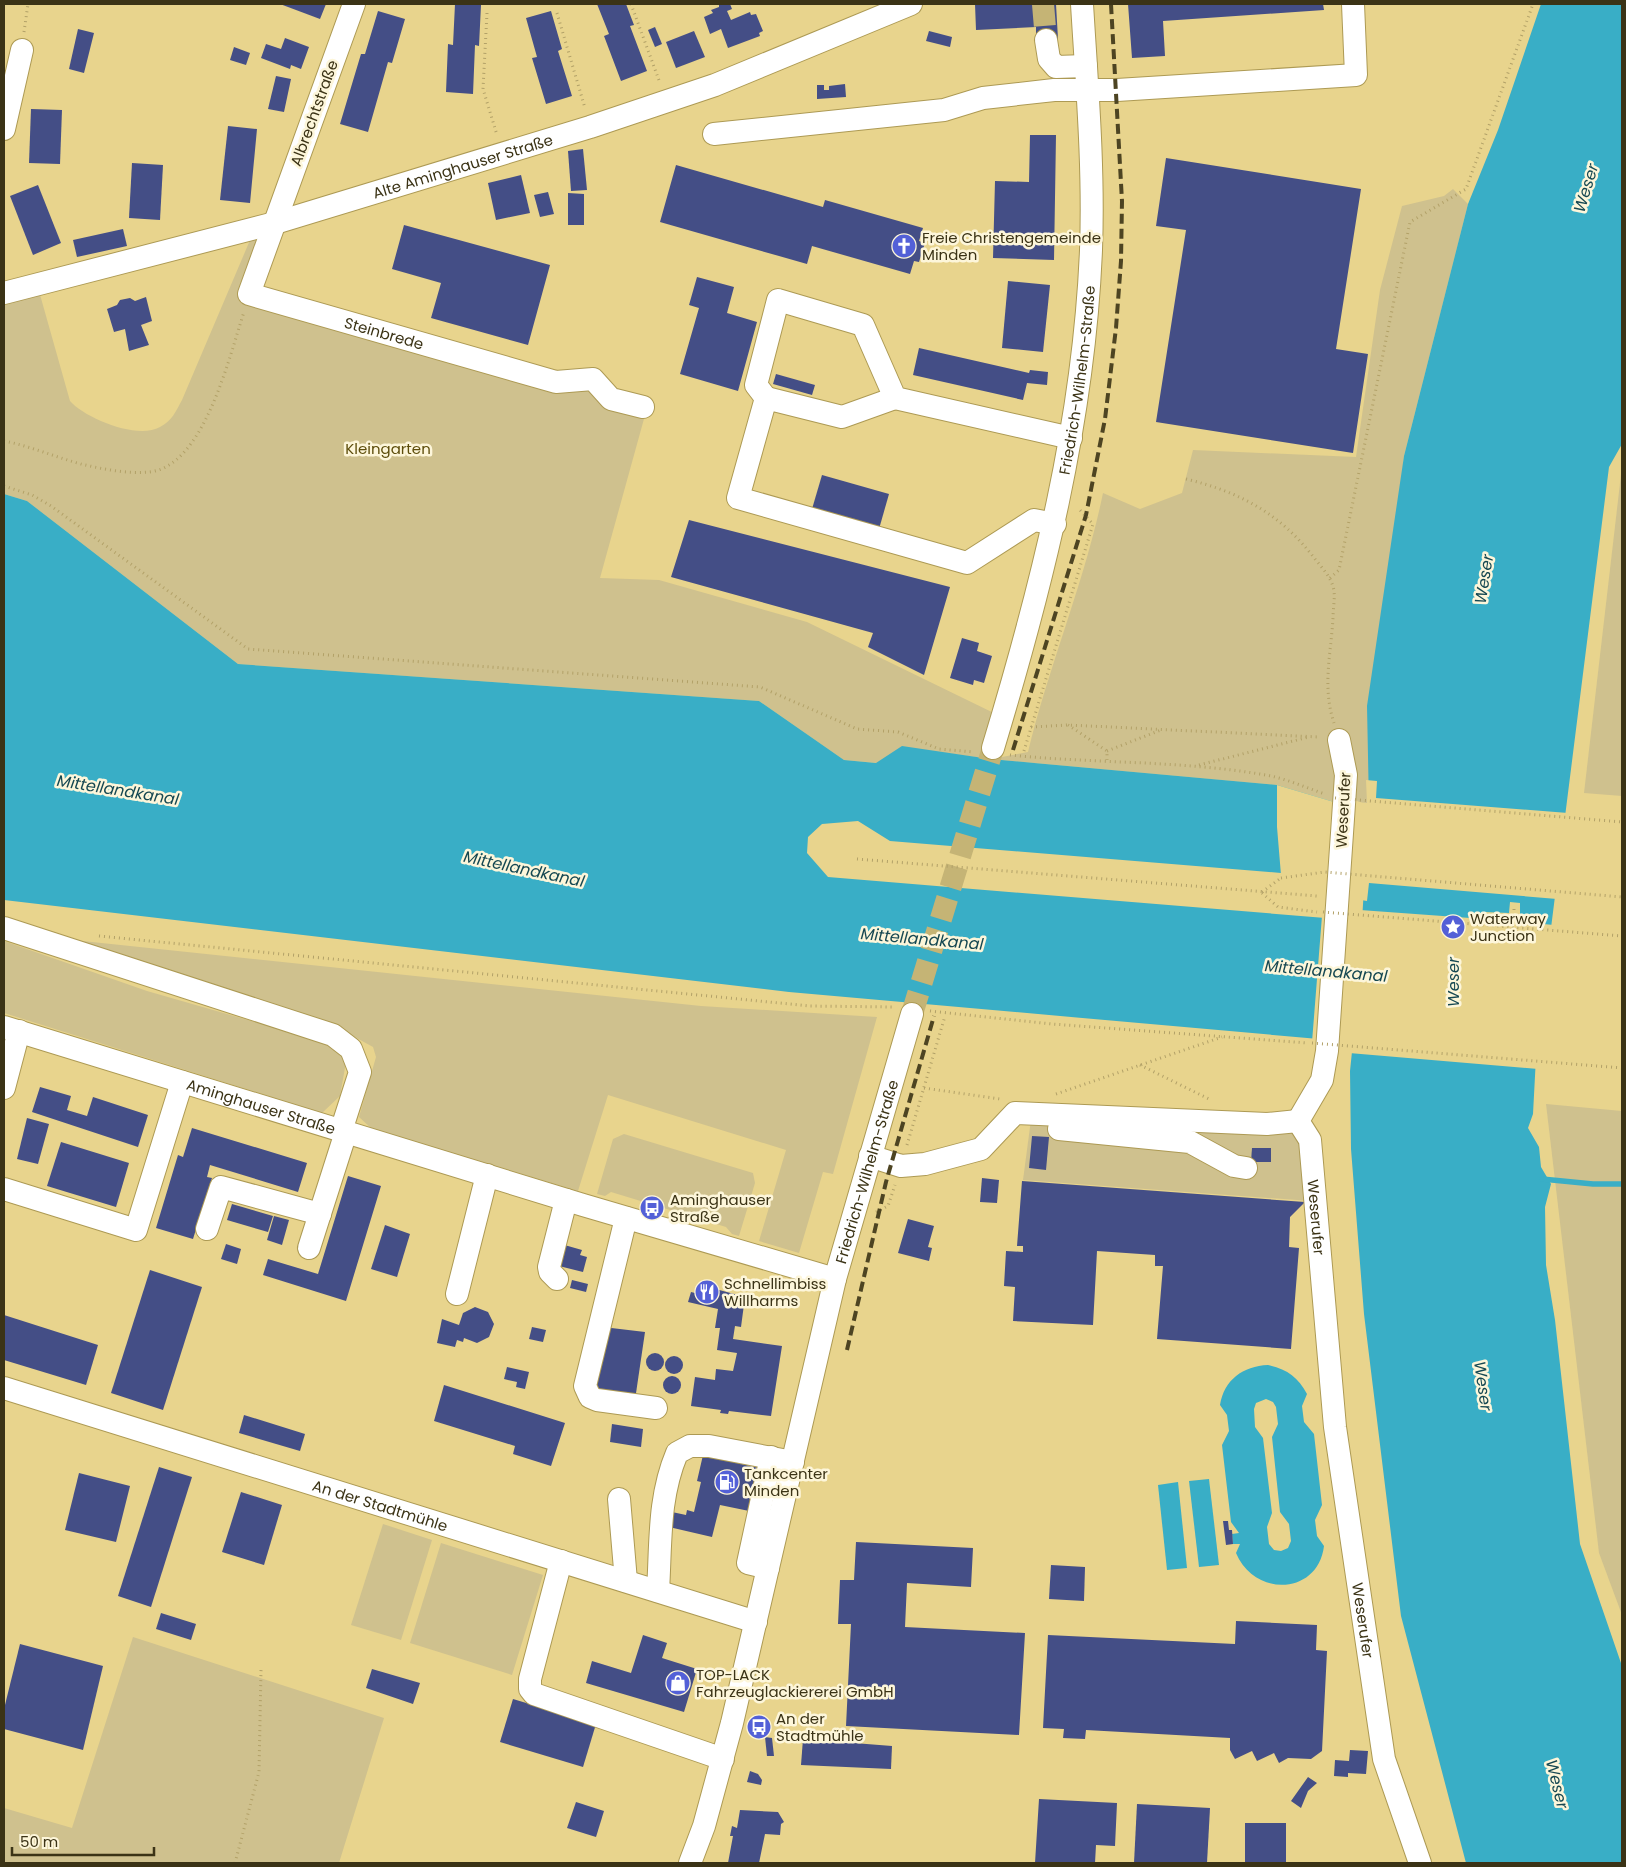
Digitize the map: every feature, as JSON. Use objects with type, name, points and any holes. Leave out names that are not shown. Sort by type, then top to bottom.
[{"type":"street","name":"Albrechtstraße","points":[[275,223],[354,4]]},
{"type":"street","name":"Alte Aminghauser Straße","points":[[4,293],[275,223],[590,127],[715,85],[911,4]]},
{"type":"street","name":"Friedrich-Wilhelm-Straße","points":[[991,752],[1055,524],[1071,438],[1084,334],[1091,250],[1088,89],[1082,4]]},
{"type":"street","points":[[714,134],[944,110],[983,98],[1054,90],[1117,90],[1356,75],[1353,4]]},
{"type":"street","points":[[1046,40],[1048,59],[1056,67],[1086,66]]},
{"type":"street","points":[[4,130],[22,50]]},
{"type":"street","points":[[249,294],[275,223]]},
{"type":"street","name":"Steinbrede","points":[[249,294],[556,382],[593,379],[611,399],[643,407]]},
{"type":"street","points":[[895,398],[863,325],[778,300],[756,385],[766,398],[842,417],[895,398],[1071,438]]},
{"type":"street","points":[[766,398],[738,498],[967,563],[1034,520],[1055,524]]},
{"type":"street","name":"Weserufer","points":[[1339,740],[1346,775],[1330,904],[1328,1051],[1322,1080],[1298,1121],[1310,1140],[1335,1427],[1384,1759],[1420,1863]]},
{"type":"street","points":[[4,928],[333,1035],[352,1048],[360,1072],[309,1248]]},
{"type":"street","name":"Friedrich-Wilhelm-Straße","points":[[690,1863],[704,1826],[723,1759],[835,1279],[913,1011]]},
{"type":"street","points":[[4,1088],[11,1029]]},
{"type":"street","name":"Aminghauser Straße","points":[[11,1029],[566,1200],[835,1279]]},
{"type":"street","points":[[4,1189],[136,1230],[182,1082]]},
{"type":"street","points":[[870,1156],[901,1166],[925,1164],[981,1149],[1015,1113],[1257,1124],[1298,1121]]},
{"type":"street","points":[[1003,1126],[1072,1130],[1190,1142],[1234,1166],[1246,1168]]},
{"type":"street","points":[[457,1294],[487,1176]]},
{"type":"street","points":[[207,1228],[221,1187],[320,1214]]},
{"type":"street","points":[[558,1279],[549,1267],[566,1200]]},
{"type":"street","points":[[626,1218],[585,1386],[590,1397],[597,1400],[656,1408]]},
{"type":"street","name":"An der Stadtmühle","points":[[4,1388],[756,1622]]},
{"type":"street","points":[[658,1591],[660,1515],[664,1490],[677,1453],[690,1446],[709,1446],[793,1462]]},
{"type":"street","points":[[768,1568],[748,1563],[771,1457]]},
{"type":"street","points":[[619,1499],[626,1581]]},
{"type":"street","points":[[561,1561],[530,1680],[530,1689],[534,1694],[723,1759]]},
{"type":"path","points":[[22,50],[28,4]]},
{"type":"path","points":[[631,4],[666,102]]},
{"type":"path","points":[[1330,578],[1340,570],[1410,222],[1466,189],[1532,4]]},
{"type":"path","points":[[487,13],[483,89],[502,153]]},
{"type":"path","points":[[557,13],[590,127]]},
{"type":"path","points":[[4,441],[81,464],[122,472],[150,472],[173,464],[190,448],[201,430],[218,387],[249,294]]},
{"type":"path","points":[[1031,727],[1068,725],[1164,729],[1312,736],[1339,740],[1328,704],[1327,673],[1334,592],[1330,578],[1305,545],[1260,507],[1234,493],[1186,479]]},
{"type":"path","points":[[4,486],[32,495],[51,506],[248,649],[760,687],[857,729],[898,732],[939,749],[991,752],[1061,760],[1107,760],[1196,766],[1271,776],[1335,798],[1622,822]]},
{"type":"path","points":[[1024,751],[1093,524],[1078,508],[1079,500]]},
{"type":"path","points":[[1068,725],[1108,751]]},
{"type":"path","points":[[1108,751],[1164,729]]},
{"type":"path","points":[[1196,766],[1312,736]]},
{"type":"path","points":[[1107,760],[1108,751]]},
{"type":"path","points":[[857,859],[1261,893],[1487,925],[1622,936]]},
{"type":"path","points":[[1261,893],[1281,878],[1324,872],[1622,897]]},
{"type":"path","points":[[1261,893],[1278,908],[1330,904]]},
{"type":"path","points":[[1514,909],[1514,917]]},
{"type":"path","points":[[1487,925],[1488,916],[1514,917],[1540,920],[1539,929]]},
{"type":"path","points":[[92,935],[810,1006],[913,1011],[1052,1024],[1622,1068]]},
{"type":"path","points":[[1055,1094],[1225,1036]]},
{"type":"path","points":[[1140,1065],[1215,1103]]},
{"type":"path","points":[[924,1088],[1008,1100]]},
{"type":"path","points":[[235,1863],[259,1772],[261,1670]]},
{"type":"green space","name":"Kleingarten","points":[[1453,189],[1468,204],[1404,456],[1370,806],[1336,793],[1334,802],[1277,785],[990,759],[902,747],[877,763],[844,760],[759,701],[238,664],[27,501],[4,494],[4,293],[37,284],[70,401],[77,408],[99,420],[125,429],[150,430],[168,422],[182,400],[259,219],[275,223],[250,295],[647,408],[600,578],[659,580],[807,622],[1002,717],[991,759],[1028,752],[1046,687],[1087,558],[1103,493],[1140,509],[1182,493],[1193,450],[1356,457],[1380,290],[1402,206],[1444,196]]},
{"type":"green space","points":[[1622,466],[1622,796],[1584,793]]},
{"type":"green space","points":[[54,938],[701,1006],[877,1017],[833,1174],[823,1172],[799,1253],[759,1241],[786,1150],[608,1095],[578,1191],[372,1129],[359,1117],[376,1057],[373,1047],[353,1036],[240,995]]},
{"type":"green space","points":[[4,941],[147,991],[321,1041],[339,1051],[346,1062],[340,1096],[322,1113],[4,1013]]},
{"type":"green space","points":[[1546,1104],[1622,1111],[1622,1615],[1599,1553]]},
{"type":"green space","points":[[1032,1112],[1300,1132],[1311,1201],[1023,1180]]},
{"type":"green space","points":[[624,1134],[753,1173],[755,1183],[739,1236],[732,1234],[726,1227],[611,1192],[605,1196],[597,1194],[613,1139]]},
{"type":"green space","points":[[383,1524],[432,1540],[401,1640],[351,1625]]},
{"type":"green space","points":[[441,1543],[543,1575],[512,1675],[410,1643]]},
{"type":"green space","points":[[133,1637],[384,1718],[339,1863],[4,1863],[4,1808],[72,1828]]},
{"type":"water","points":[[1541,4],[1622,4],[1622,444],[1609,467],[1550,936],[1536,1057],[1533,1114],[1528,1128],[1539,1147],[1541,1167],[1551,1184],[1545,1207],[1546,1265],[1555,1320],[1580,1544],[1622,1666],[1622,1863],[1466,1863],[1401,1616],[1364,1314],[1351,1149],[1350,1071],[1353,1042],[789,992],[4,900],[4,494],[27,501],[238,664],[759,701],[844,760],[876,763],[902,746],[990,759],[1277,785],[1334,802],[1369,806],[1367,706],[1404,456],[1468,204],[1498,130]],"holes":[[[858,821],[890,841],[1281,873],[1323,867],[1365,871],[1362,921],[828,877],[807,853],[808,837],[822,824]]]},
{"type":"water","points":[[1268,1365],[1281,1369],[1296,1378],[1307,1394],[1302,1406],[1304,1422],[1314,1434],[1322,1505],[1315,1520],[1317,1536],[1324,1546],[1319,1562],[1310,1574],[1299,1582],[1285,1585],[1257,1578],[1245,1568],[1236,1553],[1240,1544],[1233,1544],[1232,1534],[1239,1533],[1231,1522],[1222,1445],[1229,1431],[1227,1415],[1220,1405],[1226,1388],[1236,1376],[1259,1366]],"holes":[[[1266,1399],[1273,1402],[1276,1407],[1278,1424],[1272,1437],[1280,1512],[1289,1524],[1291,1541],[1288,1548],[1281,1551],[1274,1550],[1269,1544],[1267,1527],[1272,1513],[1263,1438],[1255,1427],[1254,1409],[1256,1403]]]},
{"type":"water","points":[[1209,1479],[1219,1565],[1199,1567],[1189,1481]]},
{"type":"water","points":[[1178,1482],[1187,1568],[1167,1570],[1158,1485]]},
{"type":"pier","points":[[1366,780],[1377,781],[1376,798],[1568,813],[1567,820],[1622,824],[1622,895],[1558,889],[1557,899],[1369,883],[1367,901],[1361,900],[1362,873],[1323,870],[1281,875],[1277,827],[1277,785],[1334,802],[1335,800],[1367,803]]},
{"type":"pier","points":[[1510,902],[1520,903],[1520,915],[1543,917],[1543,924],[1554,925],[1553,934],[1622,940],[1622,1067],[1538,1060],[1538,1069],[1349,1053],[1350,1045],[1312,1042],[1322,916],[1359,919],[1360,910],[1484,919],[1485,912],[1509,913]]},
{"type":"building","points":[[280,4],[326,4],[320,19]]},
{"type":"building","points":[[455,4],[481,5],[479,46],[475,45],[473,94],[446,92],[448,44],[453,45]]},
{"type":"building","points":[[597,4],[626,4],[634,25],[630,26],[647,71],[621,81],[604,36],[609,34]]},
{"type":"building","points":[[730,4],[732,9],[727,11],[731,20],[750,12],[751,15],[756,14],[763,31],[759,33],[760,36],[728,48],[721,29],[710,34],[704,17],[713,13],[711,10],[719,7],[719,5]]},
{"type":"building","points":[[975,4],[1056,4],[1058,39],[1036,40],[1036,27],[976,30]]},
{"type":"building","points":[[1128,4],[1323,4],[1324,10],[1163,21],[1165,56],[1132,58]]},
{"type":"building","points":[[378,11],[405,19],[392,63],[388,62],[368,132],[340,124],[361,54],[365,54]]},
{"type":"building","points":[[551,11],[562,49],[558,51],[572,96],[546,104],[532,58],[537,57],[526,18]]},
{"type":"building","points":[[655,27],[662,44],[655,47],[648,30]]},
{"type":"building","points":[[78,29],[94,33],[84,73],[69,69]]},
{"type":"building","points":[[694,31],[705,57],[676,68],[666,42]]},
{"type":"building","points":[[929,31],[952,37],[950,47],[926,41]]},
{"type":"building","points":[[285,38],[309,47],[301,69],[291,65],[290,69],[261,58],[266,44],[281,49]]},
{"type":"building","points":[[234,47],[250,53],[246,65],[230,60]]},
{"type":"building","points":[[276,76],[291,79],[284,112],[268,109]]},
{"type":"building","points":[[845,84],[846,97],[817,99],[817,85],[824,85],[824,90],[829,90],[829,86]]},
{"type":"building","points":[[31,109],[62,110],[60,164],[29,163]]},
{"type":"building","points":[[228,126],[257,129],[250,203],[220,200]]},
{"type":"building","points":[[1030,135],[1056,135],[1054,260],[993,258],[995,181],[1029,182]]},
{"type":"building","points":[[583,149],[587,190],[571,191],[568,151]]},
{"type":"building","points":[[1166,158],[1361,189],[1336,349],[1368,354],[1353,453],[1156,422],[1186,230],[1156,226]]},
{"type":"building","points":[[132,163],[163,165],[160,220],[129,218]]},
{"type":"building","points":[[676,165],[823,207],[825,200],[923,228],[919,241],[925,243],[919,262],[914,261],[910,274],[812,246],[807,264],[660,222]]},
{"type":"building","points":[[521,175],[530,213],[496,220],[488,183]]},
{"type":"building","points":[[38,185],[61,243],[33,255],[10,196]]},
{"type":"building","points":[[548,192],[554,214],[540,217],[534,195]]},
{"type":"building","points":[[568,193],[584,194],[584,225],[568,225]]},
{"type":"building","points":[[404,225],[550,265],[528,345],[431,318],[441,283],[392,269]]},
{"type":"building","points":[[123,229],[127,246],[77,257],[73,240]]},
{"type":"building","points":[[697,277],[734,287],[727,313],[757,322],[738,391],[680,374],[699,308],[689,305]]},
{"type":"building","points":[[1008,281],[1050,285],[1043,352],[1002,348]]},
{"type":"building","points":[[146,297],[152,321],[141,325],[149,345],[129,351],[125,329],[114,332],[107,309],[117,305],[120,300],[130,298],[135,301]]},
{"type":"building","points":[[919,348],[1029,373],[1030,370],[1048,372],[1047,385],[1027,383],[1023,400],[913,375]]},
{"type":"building","points":[[776,374],[815,385],[812,395],[773,384]]},
{"type":"building","points":[[822,475],[889,494],[879,529],[812,509]]},
{"type":"building","points":[[689,520],[950,587],[924,675],[868,647],[873,633],[671,577]]},
{"type":"building","points":[[962,638],[979,643],[977,651],[992,656],[984,683],[974,680],[973,685],[950,678]]},
{"type":"building","points":[[40,1087],[71,1096],[67,1110],[87,1116],[93,1097],[148,1115],[138,1147],[32,1112]]},
{"type":"building","points":[[27,1118],[49,1124],[38,1164],[17,1159]]},
{"type":"building","points":[[192,1128],[307,1163],[298,1192],[210,1165],[207,1177],[212,1178],[193,1239],[156,1228],[178,1155],[183,1157]]},
{"type":"building","points":[[1032,1136],[1049,1137],[1046,1170],[1029,1168]]},
{"type":"building","points":[[61,1142],[129,1163],[116,1207],[47,1186]]},
{"type":"building","points":[[1252,1148],[1271,1148],[1271,1162],[1251,1162]]},
{"type":"building","points":[[348,1176],[381,1186],[346,1301],[263,1275],[268,1259],[318,1274]]},
{"type":"building","points":[[982,1178],[999,1180],[997,1203],[980,1202]]},
{"type":"building","points":[[1022,1181],[1305,1202],[1290,1217],[1289,1247],[1299,1248],[1291,1349],[1157,1339],[1163,1266],[1155,1266],[1155,1255],[1097,1251],[1093,1325],[1013,1321],[1015,1287],[1004,1286],[1006,1251],[1023,1252],[1023,1246],[1017,1246]]},
{"type":"building","points":[[232,1204],[273,1216],[268,1232],[227,1220]]},
{"type":"building","points":[[274,1216],[289,1220],[282,1245],[267,1240]]},
{"type":"building","points":[[908,1219],[934,1226],[928,1247],[932,1248],[929,1261],[898,1253]]},
{"type":"building","points":[[385,1225],[410,1234],[397,1277],[371,1269]]},
{"type":"building","points":[[226,1244],[241,1249],[237,1264],[221,1259]]},
{"type":"building","points":[[561,1244],[582,1250],[580,1255],[587,1257],[583,1272],[555,1265]]},
{"type":"building","points":[[150,1270],[202,1287],[163,1410],[111,1393]]},
{"type":"building","points":[[572,1280],[588,1284],[586,1292],[570,1288]]},
{"type":"building","points":[[701,1285],[745,1297],[741,1327],[735,1326],[733,1339],[782,1346],[771,1416],[729,1411],[728,1414],[720,1413],[721,1410],[691,1406],[695,1377],[715,1380],[716,1369],[733,1371],[737,1353],[717,1350],[720,1328],[715,1328],[718,1309],[688,1302],[691,1292],[699,1294]]},
{"type":"building","points":[[475,1307],[488,1312],[494,1324],[489,1337],[477,1343],[464,1338],[463,1342],[457,1340],[455,1347],[437,1343],[442,1319],[459,1325],[463,1313]]},
{"type":"building","points":[[4,1315],[98,1345],[86,1385],[4,1360]]},
{"type":"building","points":[[532,1327],[546,1330],[543,1342],[529,1339]]},
{"type":"building","points":[[603,1327],[645,1332],[635,1400],[593,1394]]},
{"type":"building","points":[[651,1353],[659,1353],[664,1358],[662,1369],[651,1371],[646,1366],[646,1358]]},
{"type":"building","points":[[674,1356],[682,1361],[683,1365],[678,1373],[674,1374],[666,1369],[665,1365],[670,1357]]},
{"type":"building","points":[[507,1367],[529,1372],[525,1389],[516,1387],[517,1382],[504,1379]]},
{"type":"building","points":[[668,1376],[676,1376],[681,1381],[679,1392],[668,1394],[663,1389],[663,1381]]},
{"type":"building","points":[[444,1385],[565,1423],[551,1466],[513,1454],[515,1446],[434,1421]]},
{"type":"building","points":[[244,1415],[305,1434],[300,1451],[239,1433]]},
{"type":"building","points":[[612,1424],[643,1429],[641,1447],[610,1442]]},
{"type":"building","points":[[703,1455],[763,1469],[754,1512],[720,1505],[712,1537],[669,1527],[672,1512],[686,1515],[687,1510],[694,1512],[701,1482],[697,1481]]},
{"type":"building","points":[[159,1467],[192,1477],[151,1607],[118,1596]]},
{"type":"building","points":[[79,1473],[130,1486],[116,1542],[65,1530]]},
{"type":"building","points":[[241,1492],[282,1505],[264,1565],[222,1552]]},
{"type":"building","points":[[1223,1521],[1228,1521],[1229,1530],[1232,1530],[1233,1544],[1226,1545]]},
{"type":"building","points":[[856,1542],[973,1548],[971,1587],[907,1583],[905,1627],[1025,1633],[1019,1735],[846,1726],[851,1624],[838,1624],[840,1580],[854,1580]]},
{"type":"building","points":[[1051,1565],[1085,1567],[1084,1601],[1049,1599]]},
{"type":"building","points":[[161,1613],[196,1624],[191,1640],[156,1629]]},
{"type":"building","points":[[1236,1621],[1317,1625],[1316,1650],[1327,1651],[1322,1751],[1311,1759],[1288,1758],[1279,1763],[1274,1753],[1257,1761],[1252,1751],[1235,1759],[1230,1750],[1230,1738],[1086,1730],[1085,1739],[1063,1738],[1064,1729],[1043,1728],[1048,1635],[1235,1644]]},
{"type":"building","points":[[643,1635],[667,1643],[662,1658],[697,1669],[684,1712],[586,1683],[592,1661],[631,1673]]},
{"type":"building","points":[[20,1644],[103,1666],[83,1750],[4,1729],[4,1709]]},
{"type":"building","points":[[372,1669],[420,1683],[413,1704],[366,1688]]},
{"type":"building","points":[[513,1699],[596,1724],[583,1767],[500,1742]]},
{"type":"building","points":[[765,1737],[772,1738],[774,1756],[767,1756]]},
{"type":"building","points":[[803,1739],[892,1746],[891,1769],[801,1765]]},
{"type":"building","points":[[1350,1750],[1368,1751],[1366,1774],[1348,1773],[1348,1777],[1334,1776],[1335,1760],[1349,1761]]},
{"type":"building","points":[[750,1771],[758,1774],[762,1780],[761,1785],[747,1782]]},
{"type":"building","points":[[1308,1777],[1317,1783],[1308,1791],[1301,1808],[1291,1801]]},
{"type":"building","points":[[1039,1799],[1117,1803],[1115,1846],[1096,1845],[1095,1863],[1035,1863]]},
{"type":"building","points":[[576,1802],[604,1811],[596,1837],[567,1828]]},
{"type":"building","points":[[1137,1804],[1210,1808],[1207,1863],[1134,1863]]},
{"type":"building","points":[[740,1810],[778,1812],[784,1822],[781,1824],[780,1835],[765,1834],[759,1863],[728,1863],[733,1836],[730,1836],[732,1826],[737,1828]]},
{"type":"building","points":[[1245,1823],[1286,1823],[1286,1863],[1245,1863]]},
{"type":"waterway","points":[[1542,1179],[1593,1184],[1622,1184]]},
{"type":"tunnel","points":[[1043,4],[1046,40]]},
{"type":"tunnel","points":[[912,1014],[993,748]]},
{"type":"railway","points":[[1013,750],[1086,515],[1105,419],[1116,328],[1121,261],[1122,201],[1111,4]]},
{"type":"railway","points":[[847,1350],[886,1182],[934,1016]]},
{"type":"place","name":"Freie Christengemeinde Minden","points":[[904,246]]},
{"type":"place","name":"Waterway Junction","points":[[1453,927]]},
{"type":"place","name":"Aminghauser Straße","points":[[652,1208]]},
{"type":"place","name":"Schnellimbiss Willharms","points":[[707,1292]]},
{"type":"place","name":"Tankcenter Minden","points":[[727,1482]]},
{"type":"place","name":"TOP-LACK Fahrzeuglackiererei GmbH","points":[[678,1683]]},
{"type":"place","name":"An der Stadtmühle","points":[[759,1727]]},
{"type":"water label","name":"Weser","points":[[1586,188]]},
{"type":"water label","name":"Weser","points":[[1484,579]]},
{"type":"water label","name":"Mittellandkanal","points":[[118,790]]},
{"type":"water label","name":"Mittellandkanal","points":[[524,869]]},
{"type":"water label","name":"Mittellandkanal","points":[[922,939]]},
{"type":"water label","name":"Mittellandkanal","points":[[1326,971]]},
{"type":"water label","name":"Weser","points":[[1453,982]]},
{"type":"water label","name":"Weser","points":[[1483,1386]]},
{"type":"water label","name":"Weser","points":[[1557,1784]]}]
